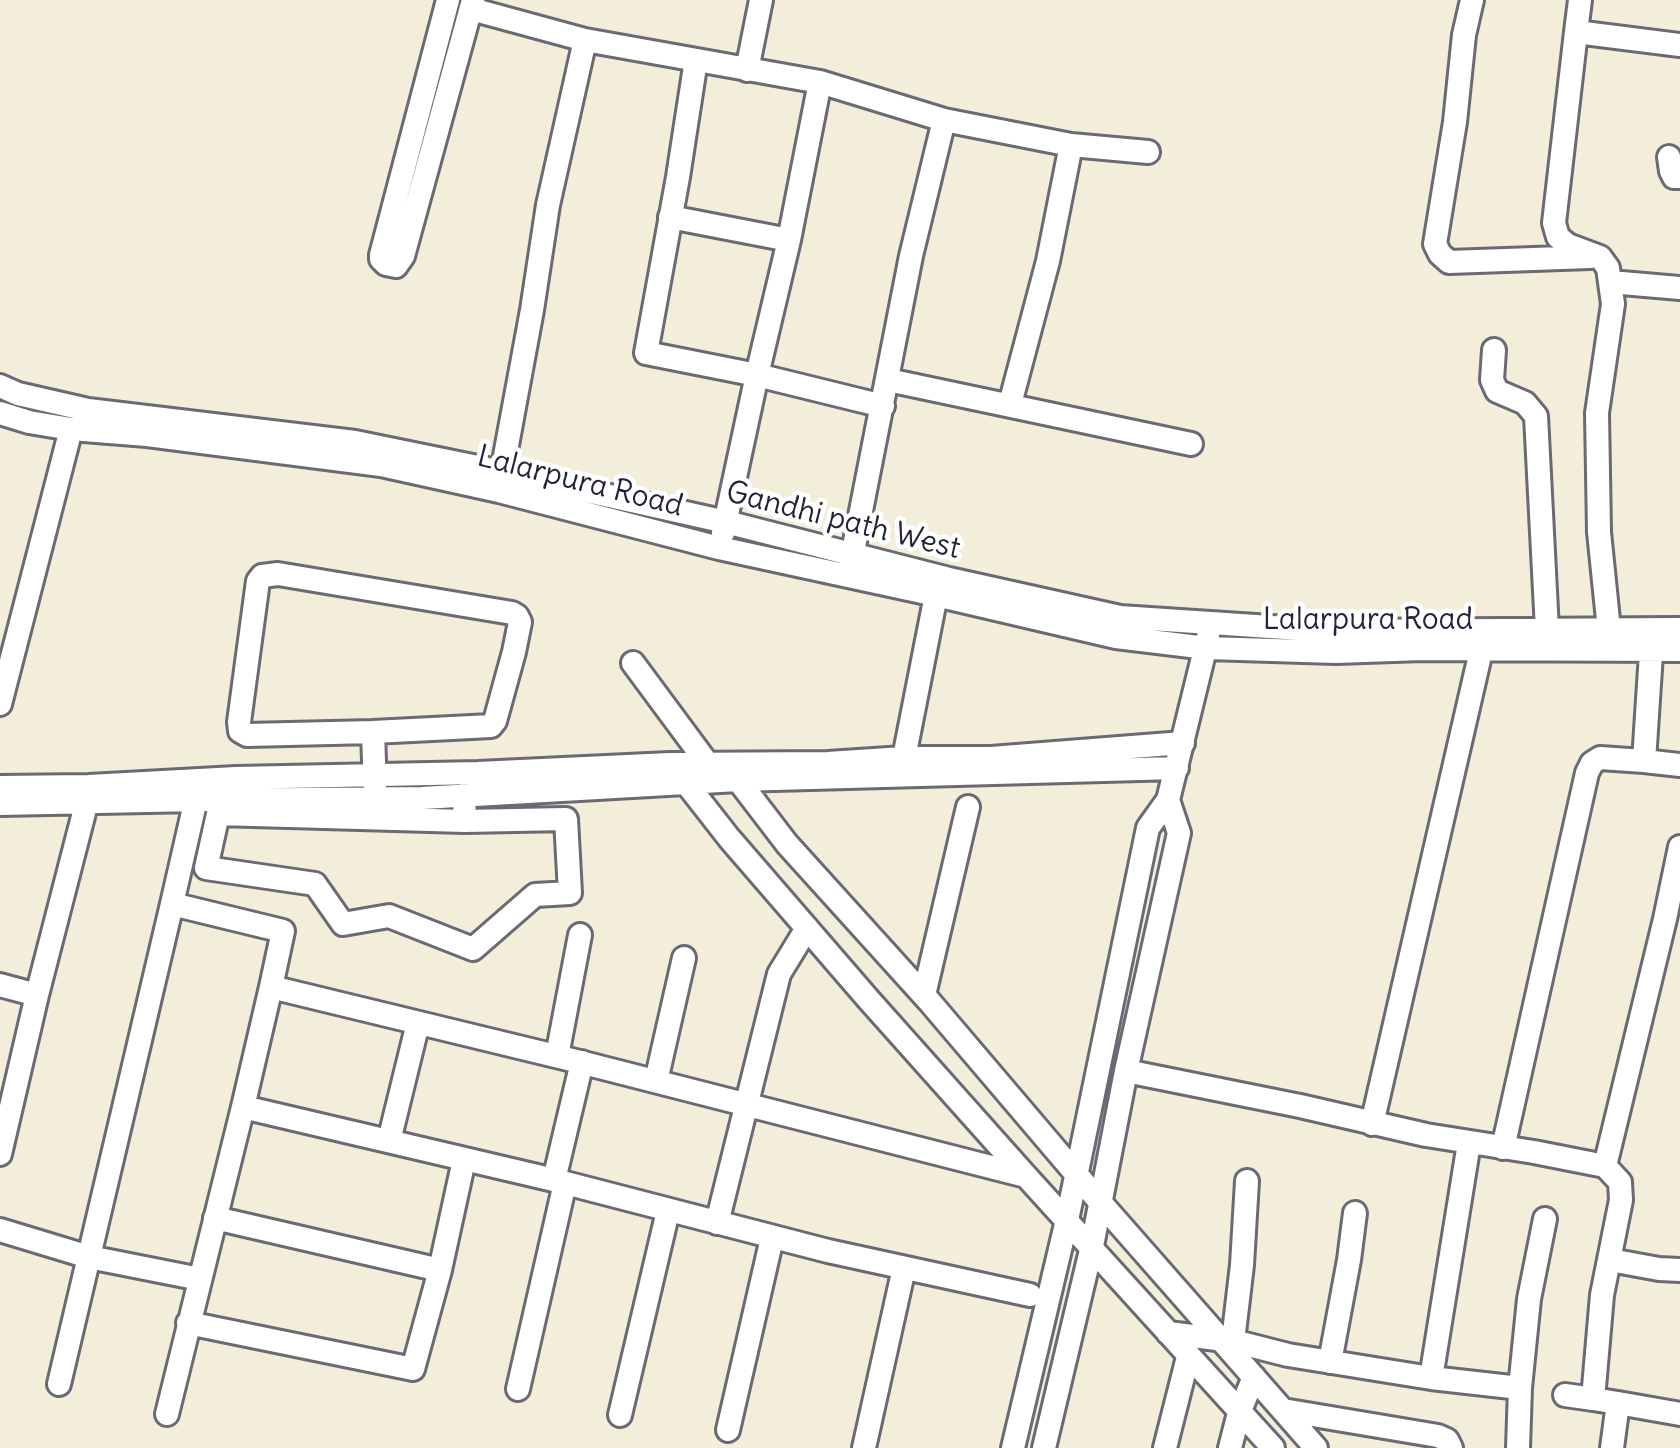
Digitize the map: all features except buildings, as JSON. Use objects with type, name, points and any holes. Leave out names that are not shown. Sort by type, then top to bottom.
[{"type":"street","points":[[747,70],[761,0]]},
{"type":"street","points":[[1472,0],[1434,244],[1450,262],[1600,257]]},
{"type":"street","points":[[1580,0],[1554,223],[1558,237],[1600,257],[1608,268],[1614,304],[1597,413],[1600,532],[1609,630]]},
{"type":"street","points":[[460,11],[401,261],[396,266],[386,264],[381,255],[460,11]]},
{"type":"street","points":[[460,11],[585,40],[820,82],[944,120],[1070,144],[1148,152]]},
{"type":"street","points":[[1576,32],[1680,45]]},
{"type":"street","points":[[500,482],[548,205],[585,40]]},
{"type":"street","points":[[696,60],[646,353],[883,406]]},
{"type":"street","points":[[719,548],[789,240],[820,82]]},
{"type":"street","points":[[850,565],[911,256],[944,120]]},
{"type":"street","points":[[1010,404],[1048,262],[1070,144]]},
{"type":"street","points":[[670,217],[789,240]]},
{"type":"street","points":[[1610,282],[1680,288]]},
{"type":"street","points":[[1494,350],[1492,380],[1497,391],[1525,403],[1536,416],[1547,630]]},
{"type":"street","points":[[888,380],[1190,444]]},
{"type":"street","name":"Gandhi path West","points":[[0,386],[88,410],[355,442],[500,482],[726,522],[850,565],[1208,636],[1331,631],[1609,630],[1652,640],[1680,629]]},
{"type":"street","name":"Lalarpura Road","points":[[0,413],[71,429],[500,482],[719,548],[850,565],[936,594],[1116,637],[1208,636],[1336,652],[1480,651],[1652,640],[1680,650]]},
{"type":"street","points":[[0,704],[71,429]]},
{"type":"street","points":[[278,574],[517,616],[520,622],[514,652],[491,726],[372,732],[247,735],[240,731],[258,581],[262,576],[278,574]]},
{"type":"street","points":[[902,767],[936,594]]},
{"type":"street","points":[[1013,1448],[1067,1220],[1148,828],[1168,800],[1208,636]]},
{"type":"street","points":[[1644,760],[1652,640]]},
{"type":"street","points":[[1372,1124],[1480,651]]},
{"type":"street","points":[[633,663],[722,775],[924,996],[1316,1448]]},
{"type":"street","points":[[372,732],[374,787]]},
{"type":"street","points":[[571,779],[686,783],[828,763],[902,767],[1183,743]]},
{"type":"street","points":[[1503,1148],[1592,763],[1600,758],[1680,765]]},
{"type":"street","points":[[0,787],[454,789],[571,779],[902,767],[1176,768]]},
{"type":"street","points":[[686,783],[807,928],[1273,1448]]},
{"type":"street","points":[[454,789],[465,821]]},
{"type":"street","points":[[0,804],[87,801],[198,790]]},
{"type":"street","points":[[59,1384],[198,790]]},
{"type":"street","points":[[1044,1448],[1092,1246],[1179,834],[1168,800]]},
{"type":"street","points":[[0,1154],[87,801]]},
{"type":"street","points":[[924,996],[968,807]]},
{"type":"street","points":[[218,814],[465,821],[566,820],[570,893],[535,895],[472,948],[389,916],[343,924],[315,884],[206,868],[218,814]]},
{"type":"street","points":[[1605,1166],[1680,847]]},
{"type":"street","points":[[167,1414],[284,931],[172,904]]},
{"type":"street","points":[[717,1223],[779,974],[807,928]]},
{"type":"street","points":[[557,1056],[580,935]]},
{"type":"street","points":[[656,1081],[684,958]]},
{"type":"street","points":[[0,985],[37,994]]},
{"type":"street","points":[[271,987],[1026,1176]]},
{"type":"street","points":[[389,1141],[418,1023]]},
{"type":"street","points":[[518,1389],[582,1062]]},
{"type":"street","points":[[1126,1071],[1372,1124],[1605,1166],[1620,1182],[1621,1200],[1602,1295],[1593,1398]]},
{"type":"street","points":[[243,1107],[559,1182],[772,1238],[1030,1294]]},
{"type":"street","points":[[1431,1378],[1469,1143]]},
{"type":"street","points":[[188,1323],[413,1369],[464,1160]]},
{"type":"street","points":[[1227,1341],[1242,1265],[1248,1181]]},
{"type":"street","points":[[620,1415],[668,1211]]},
{"type":"street","points":[[1330,1362],[1355,1212]]},
{"type":"street","points":[[215,1218],[440,1270]]},
{"type":"street","points":[[1518,1448],[1529,1298],[1545,1219]]},
{"type":"street","points":[[0,1230],[89,1257],[200,1279]]},
{"type":"street","points":[[728,1430],[772,1238]]},
{"type":"street","points":[[1610,1260],[1680,1270]]},
{"type":"street","points":[[864,1448],[904,1268]]},
{"type":"street","points":[[1168,1333],[1431,1378],[1520,1388]]},
{"type":"street","points":[[1165,1448],[1188,1357]]},
{"type":"street","points":[[1230,1448],[1254,1376]]},
{"type":"street","points":[[1565,1394],[1680,1414]]},
{"type":"street","points":[[1612,1448],[1618,1403]]},
{"type":"street","points":[[1283,1410],[1438,1436],[1447,1440],[1451,1448]]}]
